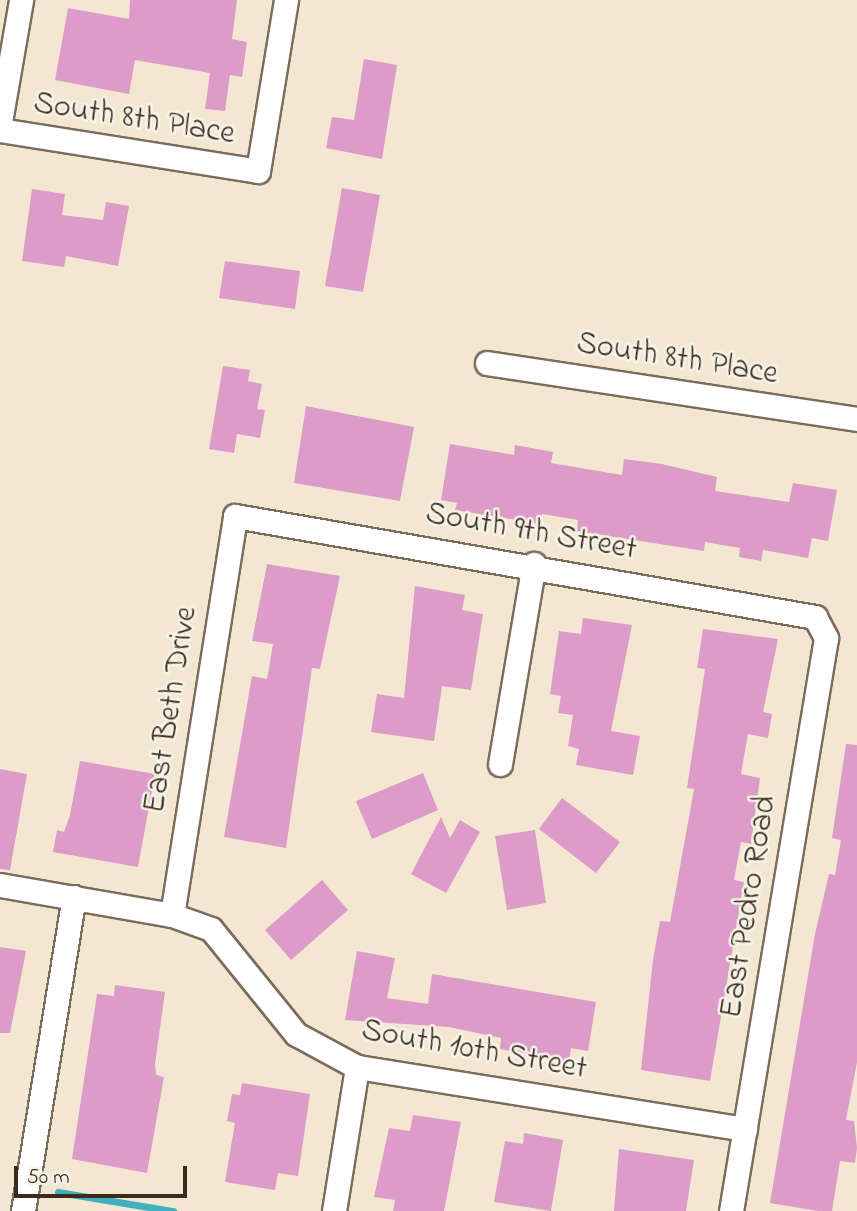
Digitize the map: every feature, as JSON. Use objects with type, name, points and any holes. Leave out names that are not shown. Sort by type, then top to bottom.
[{"type":"street","points":[[0,122],[21,0]]},
{"type":"street","name":"South 8th Place","points":[[0,130],[258,171],[286,0]]},
{"type":"street","name":"South 8th Place","points":[[487,363],[857,419]]},
{"type":"street","name":"South 9th Street","points":[[235,516],[534,564],[815,617]]},
{"type":"street","name":"East Beth Drive","points":[[172,915],[235,516]]},
{"type":"street","points":[[500,764],[534,564]]},
{"type":"street","name":"East Pedro Road","points":[[731,1211],[826,638],[815,617]]},
{"type":"street","name":"South 10th Street","points":[[0,885],[172,915],[211,929],[296,1034],[357,1068],[745,1129]]},
{"type":"street","points":[[23,1211],[74,897]]},
{"type":"street","points":[[334,1211],[357,1068]]},
{"type":"building","points":[[130,0],[237,0],[232,39],[247,42],[242,77],[230,75],[225,111],[205,109],[210,73],[135,60],[129,94],[55,80],[68,8],[129,19]]},
{"type":"building","points":[[364,59],[397,65],[382,159],[326,148],[332,117],[354,120]]},
{"type":"building","points":[[342,188],[380,195],[363,292],[325,286]]},
{"type":"building","points":[[32,189],[65,194],[62,215],[103,220],[106,202],[129,206],[118,266],[66,256],[64,267],[22,261]]},
{"type":"building","points":[[225,261],[300,271],[295,309],[219,298]]},
{"type":"building","points":[[223,366],[250,370],[248,381],[262,384],[257,409],[265,410],[260,438],[237,434],[234,453],[209,449]]},
{"type":"building","points":[[306,406],[414,427],[400,501],[294,483]]},
{"type":"building","points":[[450,444],[514,455],[515,445],[553,452],[551,463],[622,475],[624,459],[662,464],[717,477],[715,491],[789,502],[793,483],[837,490],[828,541],[812,538],[808,558],[763,550],[761,561],[739,557],[740,548],[705,542],[704,551],[577,531],[578,520],[542,514],[541,524],[455,510],[457,503],[441,500]]},
{"type":"building","points":[[267,564],[340,576],[320,669],[312,668],[286,848],[224,837],[252,676],[267,679],[273,644],[252,641]]},
{"type":"building","points":[[415,586],[465,595],[462,610],[483,614],[471,690],[442,686],[434,741],[371,732],[377,694],[404,698]]},
{"type":"building","points":[[583,618],[632,625],[611,731],[640,736],[633,775],[576,765],[579,749],[568,746],[573,715],[558,713],[561,696],[550,694],[559,631],[581,634]]},
{"type":"building","points":[[703,629],[778,639],[763,712],[772,714],[768,738],[748,734],[741,774],[760,778],[751,844],[741,842],[734,880],[744,882],[710,1081],[641,1070],[660,921],[670,922],[694,789],[687,788],[705,669],[697,668]]},
{"type":"building","points":[[846,744],[857,745],[857,1062],[846,1120],[854,1121],[857,1148],[855,1163],[840,1161],[832,1211],[818,1211],[770,1203],[815,934],[829,874],[835,875],[841,840],[832,838]]},
{"type":"building","points":[[80,761],[155,774],[138,867],[53,852],[57,830],[64,832],[70,815]]},
{"type":"building","points":[[0,769],[27,774],[10,870],[0,869]]},
{"type":"building","points":[[423,773],[438,810],[372,839],[356,801]]},
{"type":"building","points":[[562,798],[620,842],[596,873],[539,829]]},
{"type":"building","points":[[441,817],[450,838],[460,820],[480,832],[446,893],[411,874]]},
{"type":"building","points":[[535,830],[546,903],[507,910],[495,836]]},
{"type":"building","points":[[322,880],[348,910],[291,960],[265,930]]},
{"type":"building","points":[[0,947],[26,951],[10,1033],[0,1033]]},
{"type":"building","points":[[357,951],[395,958],[387,998],[428,1004],[432,974],[596,1002],[588,1051],[571,1048],[569,1061],[500,1049],[501,1038],[449,1027],[345,1020]]},
{"type":"building","points":[[115,985],[165,992],[155,1064],[156,1075],[164,1077],[147,1173],[72,1159],[97,994],[114,996]]},
{"type":"building","points":[[242,1083],[310,1094],[298,1176],[278,1173],[275,1190],[225,1182],[235,1123],[227,1121],[232,1094],[240,1095]]},
{"type":"building","points":[[413,1115],[461,1122],[444,1211],[393,1211],[395,1200],[374,1197],[389,1128],[410,1131]]},
{"type":"building","points":[[524,1133],[563,1140],[551,1211],[494,1202],[505,1141],[523,1144]]},
{"type":"building","points":[[619,1149],[694,1160],[686,1211],[614,1211]]},
{"type":"waterway","points":[[58,1192],[173,1211]]}]
